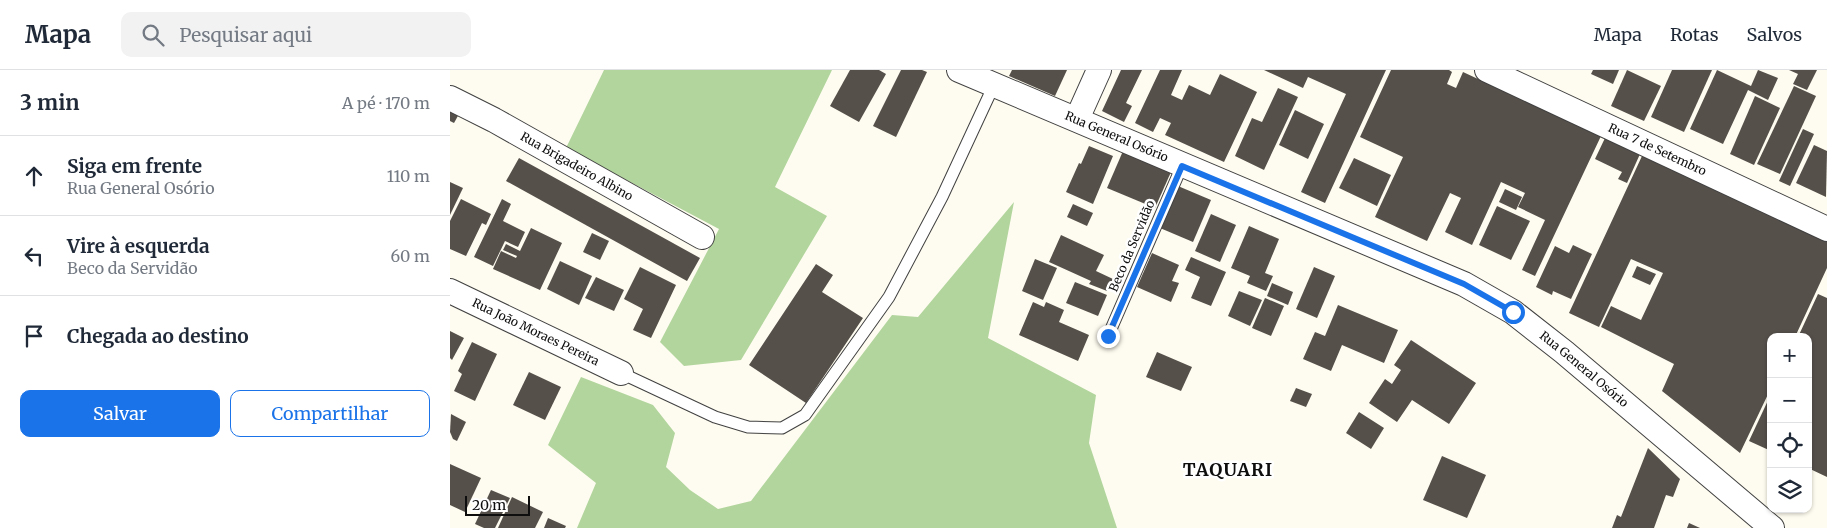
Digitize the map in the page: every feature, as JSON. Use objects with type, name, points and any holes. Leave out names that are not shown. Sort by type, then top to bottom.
[{"type":"street","name":"Rua General Osório","points":[[959,70],[1464,284],[1513,312],[1564,352],[1772,528]]},
{"type":"street","points":[[1077,119],[1099,70]]},
{"type":"street","name":"Rua 7 de Setembro","points":[[1488,70],[1827,229]]},
{"type":"street","name":"Rua Brigadeiro Albino","points":[[450,98],[494,120],[702,237]]},
{"type":"street","name":"Rua João Moraes Pereira","points":[[450,292],[622,373]]},
{"type":"lane","points":[[622,373],[715,417],[748,427],[782,428],[805,415],[888,297],[942,197],[994,85]]},
{"type":"lane","name":"Beco da Servidão","points":[[1108,336],[1182,166]]},
{"type":"green space","points":[[604,70],[832,70],[775,187],[827,216],[741,360],[684,366],[660,342],[719,229],[566,148]]},
{"type":"green space","points":[[1014,202],[988,338],[1096,395],[1089,443],[1117,528],[577,528],[596,483],[548,445],[581,377],[653,405],[675,433],[666,467],[690,490],[718,509],[751,501],[892,315],[918,317]]},
{"type":"building","points":[[850,70],[879,70],[886,74],[859,122],[830,106]]},
{"type":"building","points":[[901,70],[922,70],[927,72],[896,137],[873,126]]},
{"type":"building","points":[[1012,70],[1067,70],[1055,96],[1009,76]]},
{"type":"building","points":[[1121,70],[1142,70],[1126,103],[1132,106],[1124,122],[1102,111]]},
{"type":"building","points":[[1160,70],[1182,70],[1171,95],[1182,100],[1189,85],[1210,95],[1220,74],[1257,92],[1224,162],[1165,135],[1171,123],[1160,118],[1153,132],[1135,123]]},
{"type":"building","points":[[1264,70],[1386,70],[1325,203],[1301,192],[1346,94],[1308,77],[1303,88]]},
{"type":"building","points":[[1391,70],[1449,70],[1452,72],[1447,84],[1456,88],[1463,72],[1601,136],[1535,276],[1522,270],[1545,220],[1518,207],[1525,193],[1501,182],[1472,245],[1445,232],[1461,198],[1450,193],[1427,241],[1375,217],[1403,157],[1360,137]]},
{"type":"building","points":[[1593,70],[1619,70],[1613,84],[1591,74]]},
{"type":"building","points":[[1627,70],[1661,86],[1644,121],[1611,106]]},
{"type":"building","points":[[1672,70],[1712,70],[1684,132],[1651,117]]},
{"type":"building","points":[[1717,70],[1751,86],[1758,70],[1778,78],[1768,100],[1748,90],[1723,144],[1690,129]]},
{"type":"building","points":[[1789,70],[1817,70],[1807,90],[1793,84],[1798,74]]},
{"type":"building","points":[[1794,86],[1816,96],[1780,174],[1757,164]]},
{"type":"building","points":[[1278,88],[1298,97],[1264,170],[1235,156],[1252,118],[1262,122]]},
{"type":"building","points":[[1755,96],[1780,108],[1754,165],[1730,154]]},
{"type":"building","points":[[450,110],[459,114],[454,123],[450,121]]},
{"type":"building","points":[[1295,110],[1324,124],[1308,159],[1279,145]]},
{"type":"building","points":[[1803,129],[1814,134],[1790,186],[1779,181]]},
{"type":"building","points":[[1605,138],[1640,154],[1627,183],[1618,179],[1622,172],[1595,159]]},
{"type":"building","points":[[1814,145],[1827,151],[1826,197],[1796,183]]},
{"type":"building","points":[[1089,146],[1113,156],[1093,204],[1066,192]]},
{"type":"building","points":[[1123,151],[1171,172],[1155,208],[1107,188]]},
{"type":"building","points":[[1642,156],[1827,242],[1827,268],[1797,333],[1767,333],[1767,396],[1740,453],[1662,391],[1674,364],[1601,327],[1611,306],[1641,320],[1663,273],[1631,259],[1599,327],[1569,313]]},
{"type":"building","points":[[519,158],[700,258],[687,281],[506,181]]},
{"type":"building","points":[[1354,158],[1391,175],[1377,206],[1339,188]]},
{"type":"building","points":[[450,182],[463,188],[450,215]]},
{"type":"building","points":[[1178,186],[1211,200],[1193,242],[1160,228]]},
{"type":"building","points":[[1505,189],[1522,197],[1516,210],[1499,202]]},
{"type":"building","points":[[461,199],[491,214],[486,225],[482,223],[466,256],[450,249],[450,221]]},
{"type":"building","points":[[502,199],[511,204],[503,221],[525,232],[518,247],[505,241],[493,266],[474,257]]},
{"type":"building","points":[[1073,204],[1093,213],[1087,226],[1067,217]]},
{"type":"building","points":[[1497,206],[1530,221],[1511,260],[1479,245]]},
{"type":"building","points":[[1211,214],[1236,225],[1220,262],[1195,251]]},
{"type":"building","points":[[1249,226],[1279,239],[1265,273],[1273,276],[1266,291],[1247,283],[1250,276],[1231,268]]},
{"type":"building","points":[[531,228],[562,243],[540,290],[493,269],[501,251],[516,258],[517,256],[503,250],[506,244],[520,251]]},
{"type":"building","points":[[592,233],[609,241],[600,260],[583,252]]},
{"type":"building","points":[[1061,235],[1104,255],[1096,271],[1113,279],[1107,291],[1089,284],[1091,281],[1049,262]]},
{"type":"building","points":[[1573,245],[1592,254],[1571,299],[1553,291],[1552,295],[1536,287],[1555,246],[1569,253]]},
{"type":"building","points":[[1152,253],[1179,265],[1172,281],[1179,283],[1171,302],[1137,287]]},
{"type":"building","points":[[1191,257],[1226,272],[1211,306],[1191,298],[1200,277],[1185,270]]},
{"type":"building","points":[[1035,259],[1057,268],[1043,300],[1022,291]]},
{"type":"building","points":[[560,261],[592,276],[579,305],[547,289]]},
{"type":"building","points":[[816,264],[833,275],[822,292],[863,318],[806,403],[749,365]]},
{"type":"building","points":[[1637,266],[1656,274],[1650,285],[1632,277]]},
{"type":"building","points":[[640,267],[676,285],[651,338],[633,330],[643,309],[624,299]]},
{"type":"building","points":[[1314,267],[1335,276],[1317,318],[1296,309]]},
{"type":"building","points":[[596,277],[624,290],[614,311],[585,298]]},
{"type":"building","points":[[1075,282],[1107,295],[1098,316],[1066,303]]},
{"type":"building","points":[[1272,283],[1293,292],[1288,305],[1267,296]]},
{"type":"building","points":[[1239,291],[1262,300],[1250,326],[1228,316]]},
{"type":"building","points":[[1818,294],[1827,298],[1827,477],[1812,470],[1812,333],[1800,333]]},
{"type":"building","points":[[1265,298],[1284,306],[1271,336],[1252,328]]},
{"type":"building","points":[[1033,302],[1044,307],[1046,302],[1064,310],[1059,322],[1089,335],[1078,361],[1019,335]]},
{"type":"building","points":[[1338,305],[1398,330],[1384,363],[1342,345],[1331,371],[1303,359],[1315,332],[1325,336]]},
{"type":"building","points":[[450,331],[464,338],[452,360],[450,358]]},
{"type":"building","points":[[1411,340],[1476,383],[1449,424],[1412,400],[1397,422],[1369,403],[1385,379],[1392,384],[1401,370],[1394,365]]},
{"type":"building","points":[[472,342],[497,354],[475,401],[454,391],[462,374],[458,371]]},
{"type":"building","points":[[1157,352],[1192,367],[1181,391],[1146,377]]},
{"type":"building","points":[[529,372],[561,387],[545,420],[513,405]]},
{"type":"building","points":[[1296,388],[1312,394],[1306,407],[1290,401]]},
{"type":"building","points":[[1767,403],[1767,449],[1749,441]]},
{"type":"building","points":[[1359,412],[1384,428],[1371,449],[1346,433]]},
{"type":"building","points":[[451,414],[466,422],[457,441],[453,439],[450,432]]},
{"type":"building","points":[[1648,448],[1680,479],[1673,497],[1666,495],[1654,528],[1612,528],[1617,515],[1621,517]]},
{"type":"building","points":[[1442,456],[1486,475],[1467,518],[1423,500]]},
{"type":"building","points":[[450,464],[481,478],[465,512],[450,505]]},
{"type":"building","points":[[491,490],[510,498],[495,528],[484,528],[475,524]]},
{"type":"building","points":[[512,497],[543,512],[535,528],[498,528]]},
{"type":"building","points":[[548,518],[566,526],[565,528],[544,528]]},
{"type":"building","points":[[1689,523],[1700,528],[1687,528]]},
{"type":"district","name":"TAQUARI","points":[[1228,470]]},
{"type":"route","points":[[1108,336],[1182,166],[1464,284],[1513,312]]}]
